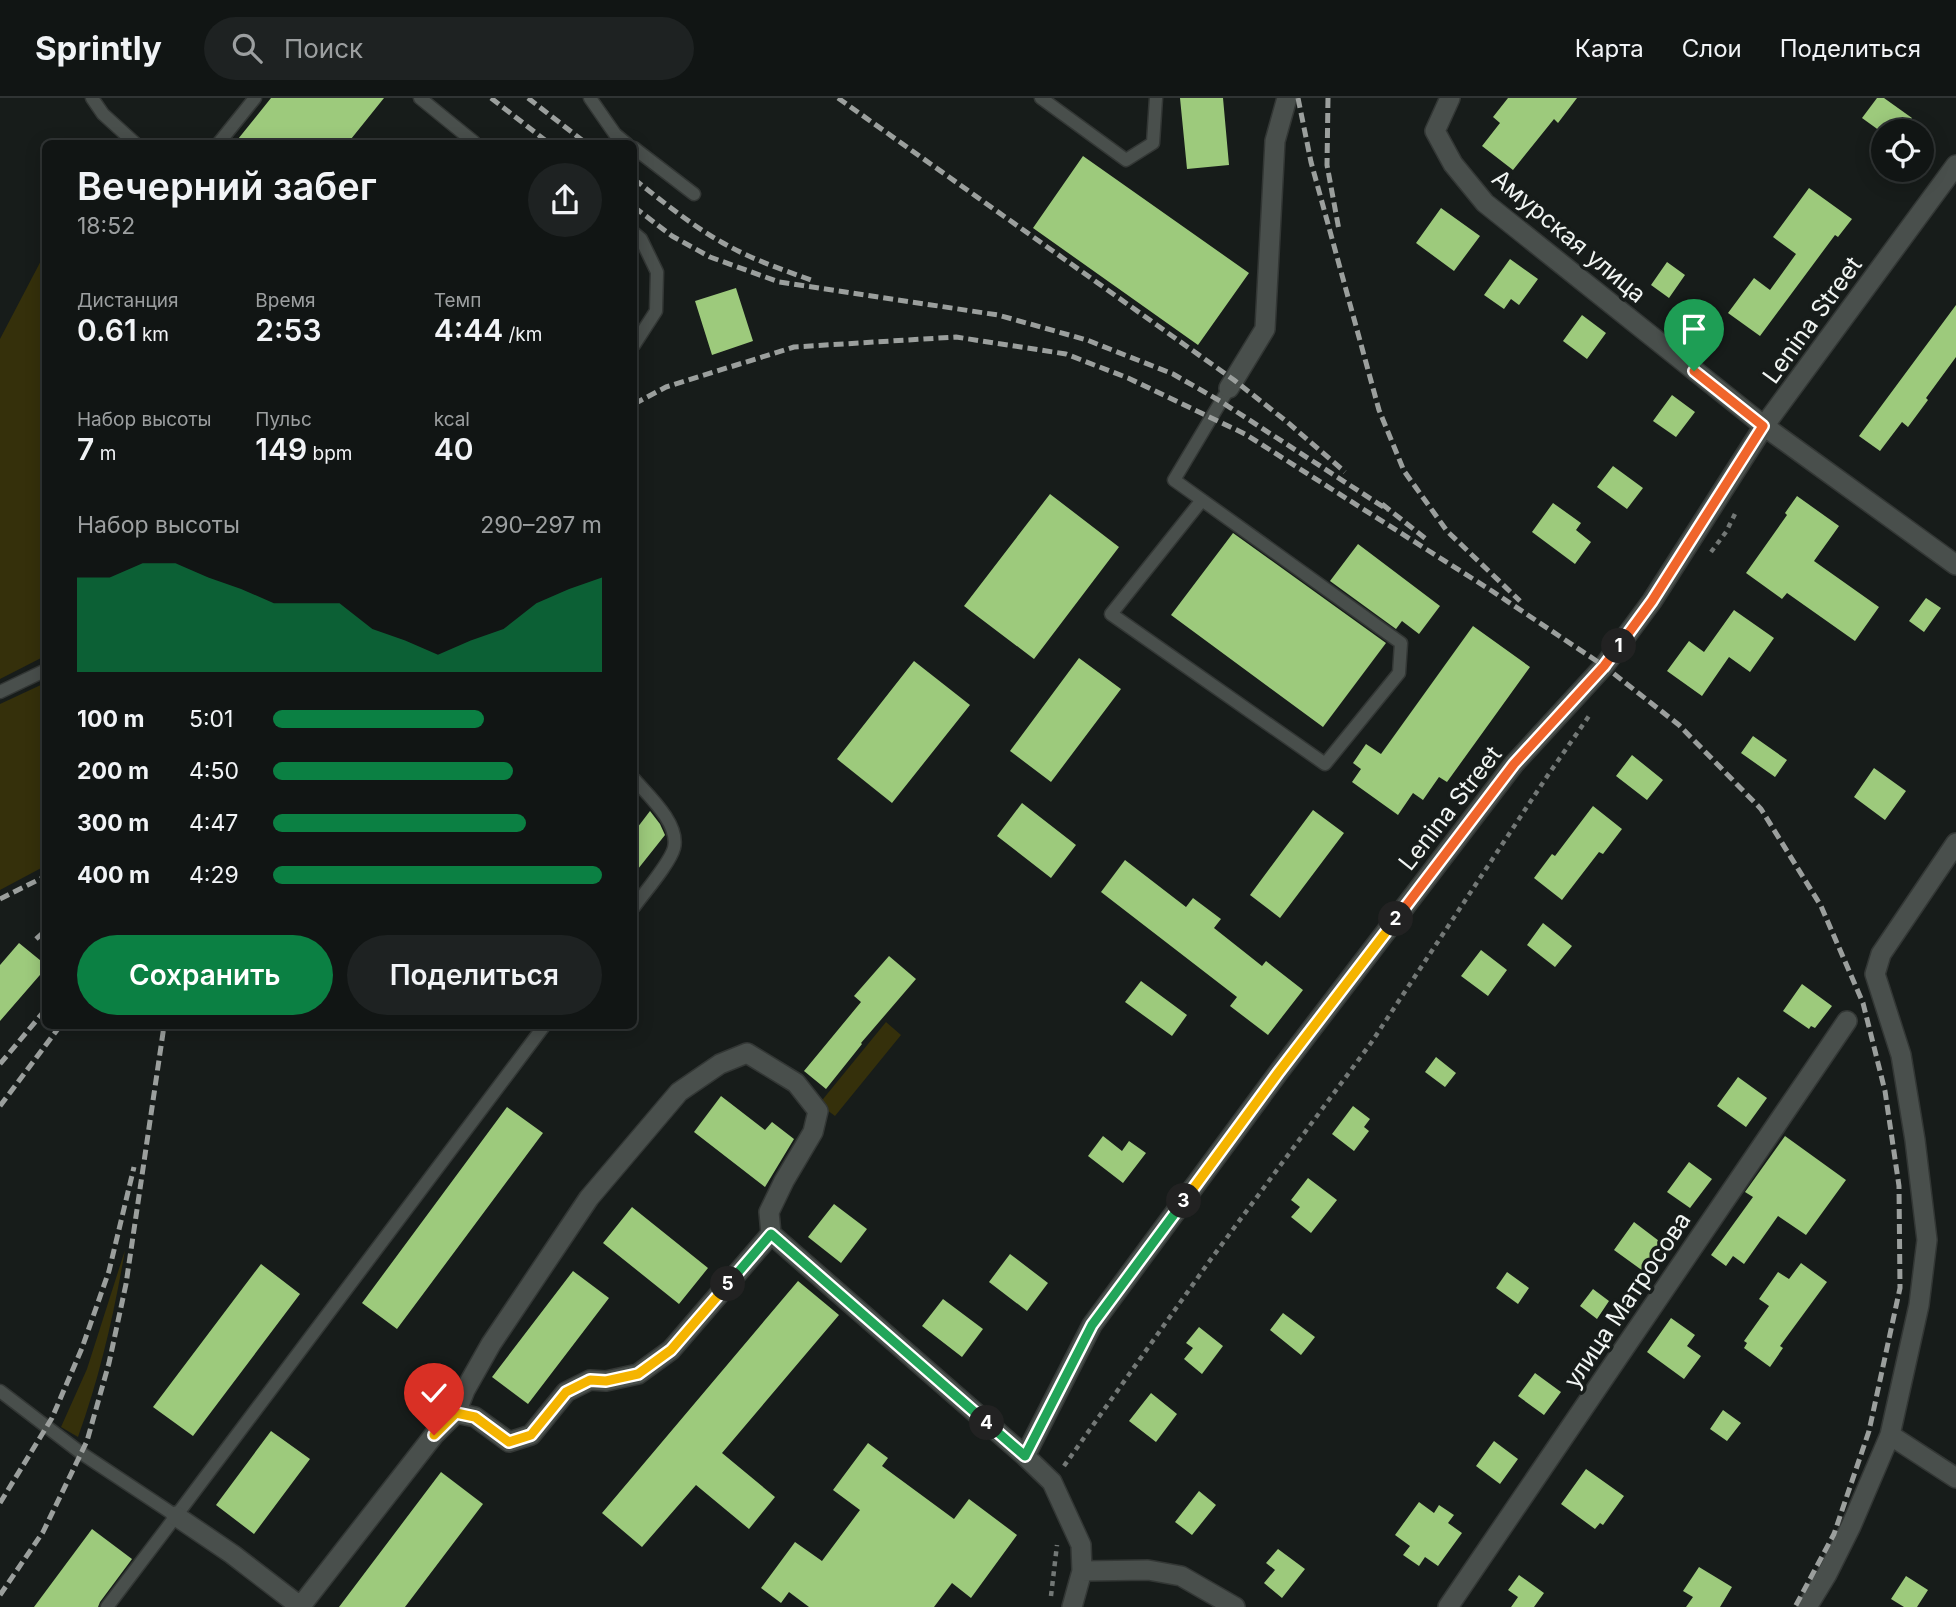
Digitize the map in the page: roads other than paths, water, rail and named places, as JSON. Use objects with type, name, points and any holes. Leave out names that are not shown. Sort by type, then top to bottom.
[{"type":"street","points":[[1229,388],[1265,329],[1275,141],[1287,98]]},
{"type":"street","name":"Амурская улица","points":[[1450,98],[1435,131],[1452,164],[1485,203],[1763,426],[1956,565]]},
{"type":"street","name":"Lenina Street","points":[[1025,1456],[1092,1325],[1278,1073],[1514,764],[1604,666],[1652,601],[1763,426],[1956,164]]},
{"type":"street","points":[[1807,1607],[1851,1525],[1890,1435],[1919,1305],[1927,1240],[1901,1055],[1875,974],[1881,954],[1956,843]]},
{"type":"street","name":"улица Матросова","points":[[1448,1607],[1847,1021]]},
{"type":"street","points":[[176,1516],[232,1554],[300,1607],[434,1435],[456,1413],[465,1390],[491,1344],[589,1198],[679,1092],[720,1065],[747,1053],[796,1083],[818,1111],[813,1132],[769,1212],[771,1234],[1052,1482],[1081,1545],[1082,1571],[1072,1607]]},
{"type":"street","points":[[456,1413],[475,1417],[509,1442],[531,1435],[566,1392],[590,1380],[606,1381],[638,1374],[671,1350],[771,1234]]},
{"type":"street","points":[[1890,1435],[1956,1478]]},
{"type":"street","points":[[1082,1571],[1148,1570],[1181,1576],[1235,1607]]},
{"type":"lane","points":[[92,98],[103,114],[132,140]]},
{"type":"lane","points":[[221,140],[255,98]]},
{"type":"lane","points":[[420,98],[473,140]]},
{"type":"lane","points":[[590,98],[622,140]]},
{"type":"lane","points":[[1041,98],[1126,160],[1153,143],[1156,98]]},
{"type":"lane","points":[[637,150],[694,194]]},
{"type":"lane","points":[[637,236],[657,272],[656,311],[637,340]]},
{"type":"lane","points":[[1202,500],[1111,614],[1325,764],[1399,673],[1401,643],[1202,500],[1174,480],[1229,388]]},
{"type":"lane","points":[[0,692],[42,672]]},
{"type":"lane","points":[[637,782],[660,806],[675,834],[674,849],[637,903]]},
{"type":"lane","points":[[107,1607],[542,1029]]},
{"type":"lane","points":[[0,1391],[81,1453],[176,1516]]},
{"type":"railway","points":[[491,98],[545,140]]},
{"type":"railway","points":[[528,98],[582,140]]},
{"type":"railway","points":[[838,98],[1234,380],[1345,472]]},
{"type":"railway","points":[[1298,98],[1311,162],[1379,410],[1404,471],[1447,531],[1520,601]]},
{"type":"railway","points":[[1328,98],[1327,165],[1339,230]]},
{"type":"railway","points":[[637,181],[688,221],[723,243],[814,281]]},
{"type":"railway","points":[[637,209],[672,236],[710,257],[779,282],[998,315],[1087,340],[1173,374],[1220,401],[1388,510]]},
{"type":"railway","points":[[637,402],[666,387],[794,347],[956,337],[1066,354],[1128,378],[1245,434],[1492,591],[1604,666],[1679,725],[1761,809],[1821,906],[1863,1003],[1885,1091],[1899,1186],[1900,1288],[1869,1431],[1834,1534],[1795,1607]]},
{"type":"railway","points":[[1382,504],[1426,539]]},
{"type":"railway","points":[[0,899],[42,878]]},
{"type":"railway","points":[[36,939],[42,934]]},
{"type":"railway","points":[[0,1064],[42,1014]]},
{"type":"railway","points":[[0,1106],[58,1029]]},
{"type":"railway","points":[[0,1595],[43,1532],[87,1441],[109,1363],[126,1284],[164,1029]]},
{"type":"railway","points":[[0,1503],[52,1418],[82,1348],[109,1271],[134,1167]]}]
